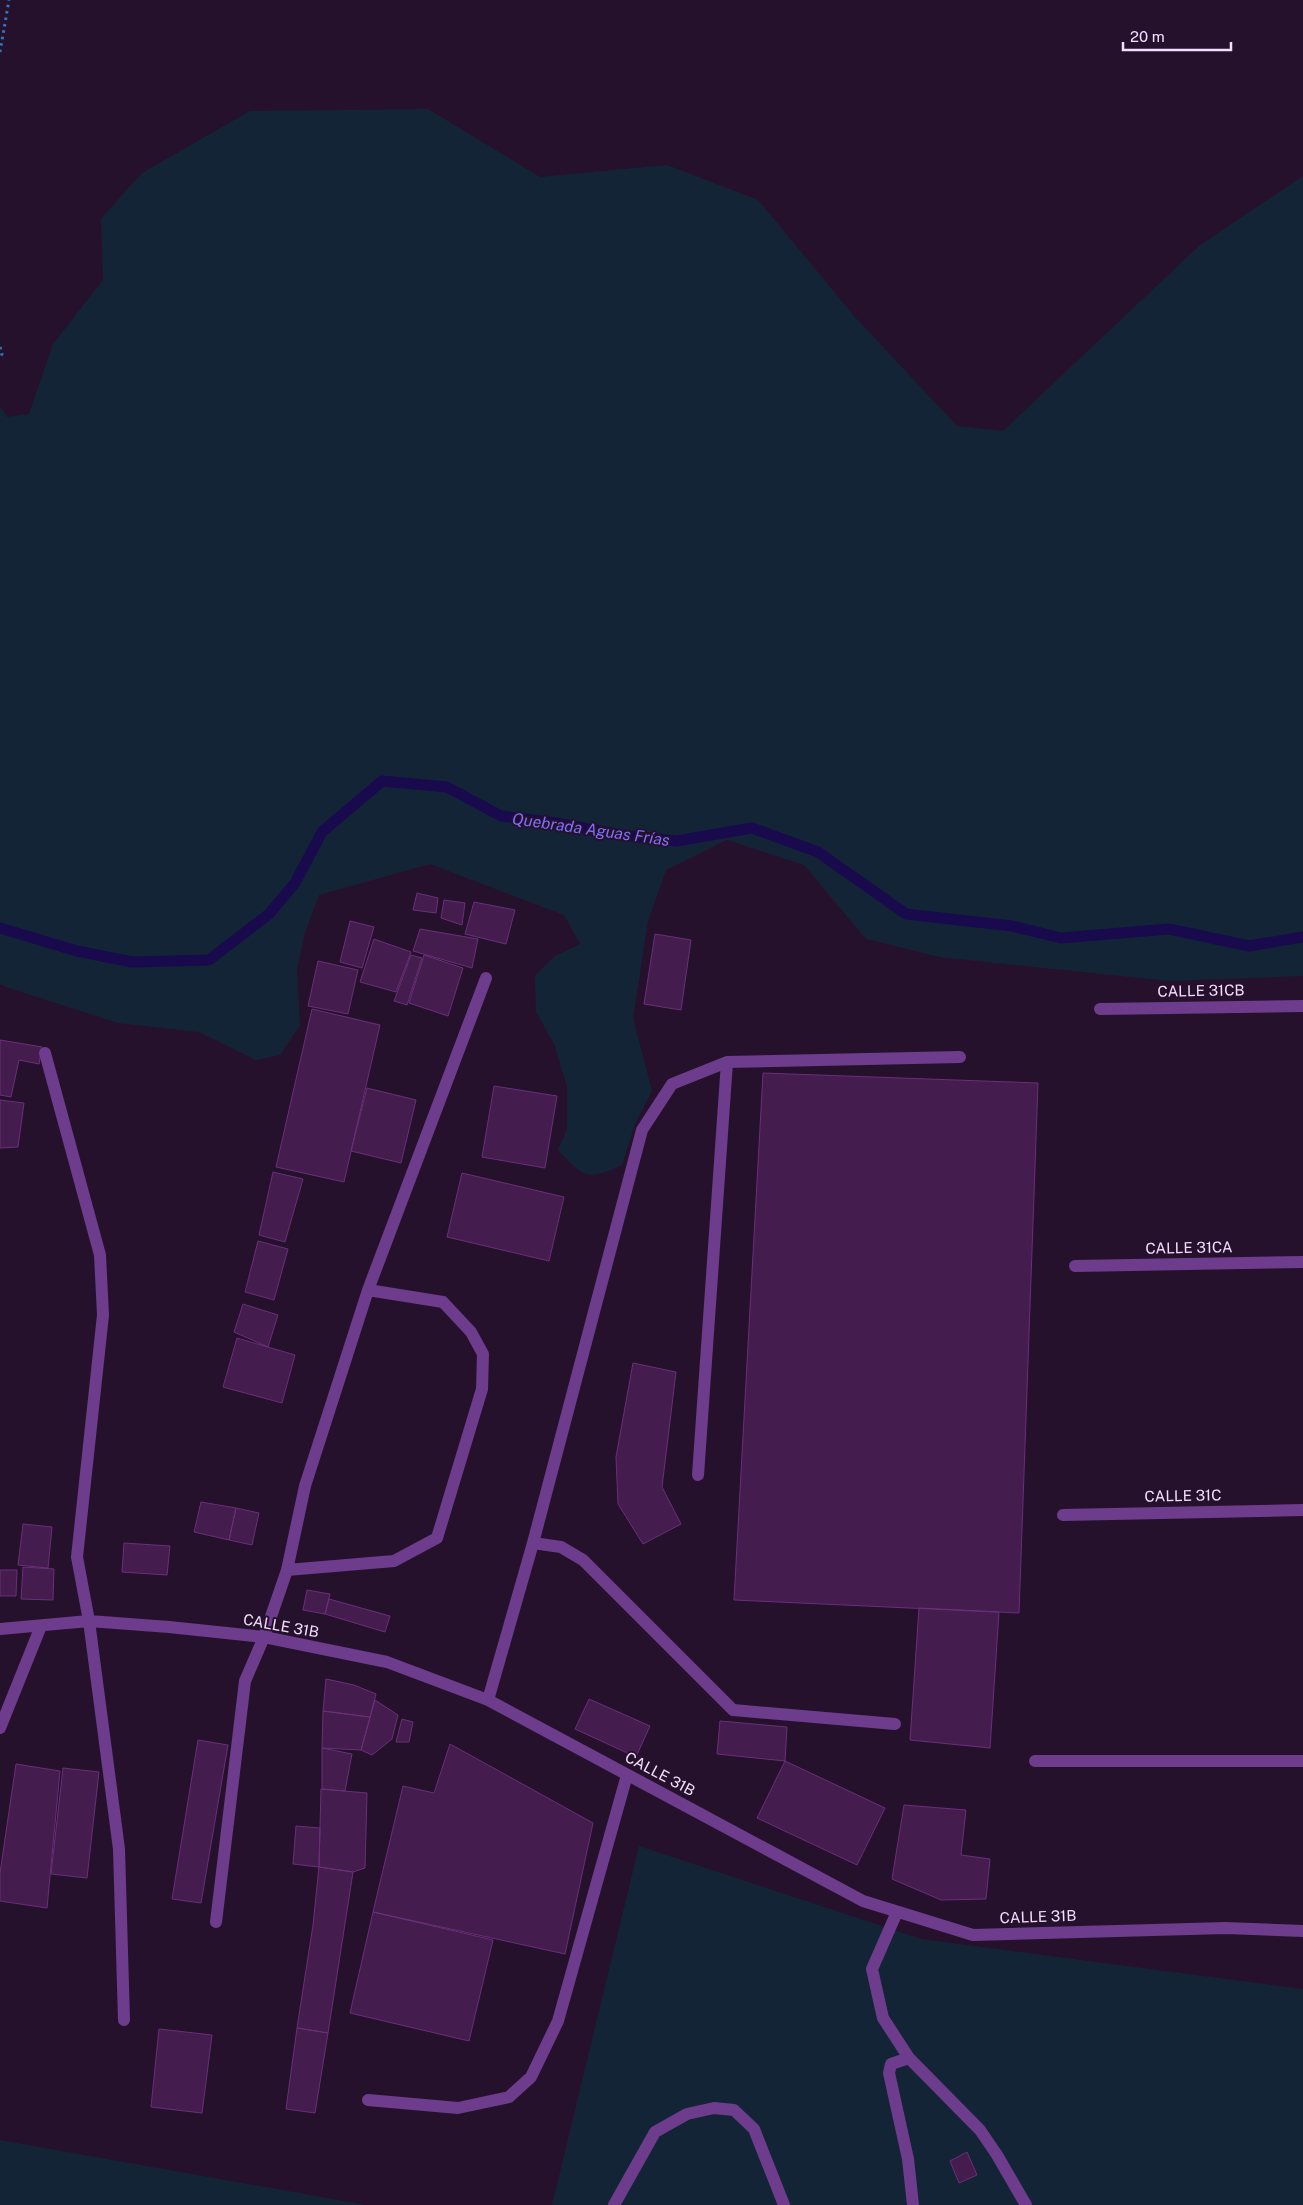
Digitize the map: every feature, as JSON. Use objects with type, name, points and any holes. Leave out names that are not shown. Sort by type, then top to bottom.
[{"type":"street","points":[[216,1922],[245,1681],[264,1637],[287,1570],[305,1486],[368,1290],[486,978]]},
{"type":"street","name":"CALLE 31CB","points":[[1100,1008],[1303,1006]]},
{"type":"street","points":[[44,1053],[100,1255],[103,1315],[77,1557],[88,1621],[118,1849],[124,2020]]},
{"type":"street","points":[[488,1700],[533,1543],[642,1130],[672,1084],[727,1062],[960,1057]]},
{"type":"street","points":[[698,1475],[727,1062]]},
{"type":"street","name":"CALLE 31CA","points":[[1075,1266],[1303,1262]]},
{"type":"street","points":[[287,1570],[394,1560],[437,1538],[482,1389],[482,1354],[471,1332],[443,1302],[368,1290]]},
{"type":"street","name":"CALLE 31C","points":[[1063,1515],[1303,1510]]},
{"type":"street","points":[[533,1543],[561,1547],[584,1560],[733,1710],[895,1724]]},
{"type":"street","name":"CALLE 31B","points":[[0,1629],[88,1621],[169,1627],[264,1637],[387,1662],[488,1700],[863,1901],[973,1935],[1226,1928],[1303,1931]]},
{"type":"street","points":[[0,1728],[41,1626]]},
{"type":"street","points":[[1035,1761],[1303,1761]]},
{"type":"street","points":[[368,2100],[458,2108],[509,2097],[531,2077],[558,2021],[627,1775]]},
{"type":"street","points":[[897,1912],[872,1970],[883,2018],[909,2058],[980,2130],[1026,2205]]},
{"type":"street","points":[[909,2058],[892,2064],[889,2073],[908,2159],[913,2205]]},
{"type":"street","points":[[614,2205],[655,2132],[687,2114],[714,2108],[734,2110],[754,2129],[784,2205]]},
{"type":"path","points":[[0,52],[9,0]]},
{"type":"path","points":[[0,347],[2,354],[0,357]]},
{"type":"shaded area","points":[[428,109],[540,177],[667,165],[758,200],[854,316],[957,426],[1003,431],[1199,246],[1303,176],[1303,976],[1169,981],[939,957],[866,939],[804,865],[727,840],[666,870],[648,921],[633,1018],[652,1091],[635,1124],[622,1165],[593,1175],[580,1171],[558,1150],[567,1129],[567,1086],[554,1044],[536,1012],[535,976],[555,956],[580,944],[564,915],[430,864],[319,895],[305,933],[297,969],[300,1025],[280,1055],[256,1060],[199,1032],[118,1023],[0,984],[0,406],[7,417],[29,414],[53,344],[103,280],[101,219],[142,173],[250,111]]},
{"type":"shaded area","points":[[639,1846],[921,1939],[1303,1989],[1303,2205],[552,2205]]},
{"type":"shaded area","points":[[0,2140],[366,2205],[0,2205]]},
{"type":"building","points":[[417,893],[438,898],[436,913],[413,910]]},
{"type":"building","points":[[444,900],[465,903],[462,925],[441,918]]},
{"type":"building","points":[[474,902],[515,910],[506,944],[465,934]]},
{"type":"building","points":[[350,921],[374,927],[362,968],[340,962]]},
{"type":"building","points":[[420,929],[478,939],[472,968],[413,951]]},
{"type":"building","points":[[655,934],[691,940],[681,1010],[644,1004]]},
{"type":"building","points":[[374,939],[411,952],[396,992],[360,982]]},
{"type":"building","points":[[411,955],[422,958],[407,1005],[394,1001]]},
{"type":"building","points":[[424,955],[463,968],[448,1016],[409,1003]]},
{"type":"building","points":[[318,961],[358,970],[348,1014],[308,1006]]},
{"type":"building","points":[[312,1009],[380,1025],[344,1182],[276,1167]]},
{"type":"building","points":[[0,1040],[42,1047],[39,1064],[19,1060],[11,1097],[0,1095]]},
{"type":"building","points":[[763,1073],[1038,1083],[1019,1613],[734,1600]]},
{"type":"building","points":[[494,1086],[557,1096],[545,1168],[482,1157]]},
{"type":"building","points":[[367,1088],[416,1100],[401,1163],[351,1151]]},
{"type":"building","points":[[0,1100],[24,1103],[18,1147],[0,1148]]},
{"type":"building","points":[[273,1172],[303,1179],[285,1242],[259,1235]]},
{"type":"building","points":[[462,1173],[564,1197],[549,1261],[447,1237]]},
{"type":"building","points":[[258,1241],[288,1249],[274,1300],[245,1292]]},
{"type":"building","points":[[243,1304],[278,1315],[268,1347],[234,1332]]},
{"type":"building","points":[[237,1338],[295,1355],[282,1403],[223,1387]]},
{"type":"building","points":[[633,1363],[676,1372],[662,1487],[681,1524],[643,1544],[618,1504],[616,1457]]},
{"type":"building","points":[[201,1502],[236,1508],[229,1540],[194,1532]]},
{"type":"building","points":[[236,1508],[259,1513],[252,1545],[229,1540]]},
{"type":"building","points":[[23,1524],[52,1527],[48,1568],[18,1565]]},
{"type":"building","points":[[124,1543],[170,1546],[167,1575],[122,1572]]},
{"type":"building","points":[[23,1567],[54,1569],[53,1600],[21,1599]]},
{"type":"building","points":[[0,1570],[17,1570],[16,1596],[0,1596]]},
{"type":"building","points":[[307,1590],[330,1594],[325,1614],[303,1610]]},
{"type":"building","points":[[329,1599],[390,1616],[385,1632],[325,1614]]},
{"type":"building","points":[[919,1608],[999,1612],[990,1748],[910,1740]]},
{"type":"building","points":[[326,1679],[354,1685],[376,1694],[370,1717],[323,1711]]},
{"type":"building","points":[[589,1699],[650,1726],[636,1757],[575,1729]]},
{"type":"building","points":[[375,1700],[398,1715],[392,1739],[372,1755],[361,1750]]},
{"type":"building","points":[[323,1711],[370,1717],[361,1750],[322,1748]]},
{"type":"building","points":[[402,1719],[413,1722],[409,1742],[396,1742]]},
{"type":"building","points":[[720,1721],[787,1727],[785,1761],[717,1754]]},
{"type":"building","points":[[198,1740],[228,1745],[201,1903],[172,1899]]},
{"type":"building","points":[[450,1744],[593,1823],[565,1954],[373,1912],[403,1786],[434,1793]]},
{"type":"building","points":[[322,1748],[352,1754],[345,1791],[322,1789]]},
{"type":"building","points":[[785,1761],[885,1808],[857,1865],[757,1818]]},
{"type":"building","points":[[16,1764],[60,1771],[47,1908],[0,1901],[0,1873]]},
{"type":"building","points":[[63,1768],[99,1772],[87,1878],[51,1874]]},
{"type":"building","points":[[321,1789],[367,1793],[365,1868],[353,1872],[319,1867]]},
{"type":"building","points":[[904,1805],[966,1810],[961,1855],[990,1859],[986,1899],[941,1900],[892,1879]]},
{"type":"building","points":[[296,1826],[320,1828],[319,1867],[293,1864]]},
{"type":"building","points":[[319,1867],[353,1872],[328,2033],[297,2028],[313,1925]]},
{"type":"building","points":[[373,1912],[493,1940],[469,2041],[350,2013]]},
{"type":"building","points":[[297,2028],[328,2033],[315,2113],[286,2109]]},
{"type":"building","points":[[159,2029],[212,2035],[202,2113],[151,2107]]},
{"type":"building","points":[[967,2152],[977,2175],[959,2183],[950,2161]]},
{"type":"waterway","name":"Quebrada Aguas Frías","points":[[0,928],[77,951],[132,962],[209,960],[269,914],[295,883],[322,832],[382,781],[447,787],[501,816],[556,823],[621,835],[676,841],[752,828],[818,852],[906,914],[1012,926],[1061,938],[1169,929],[1249,946],[1303,937]]}]
